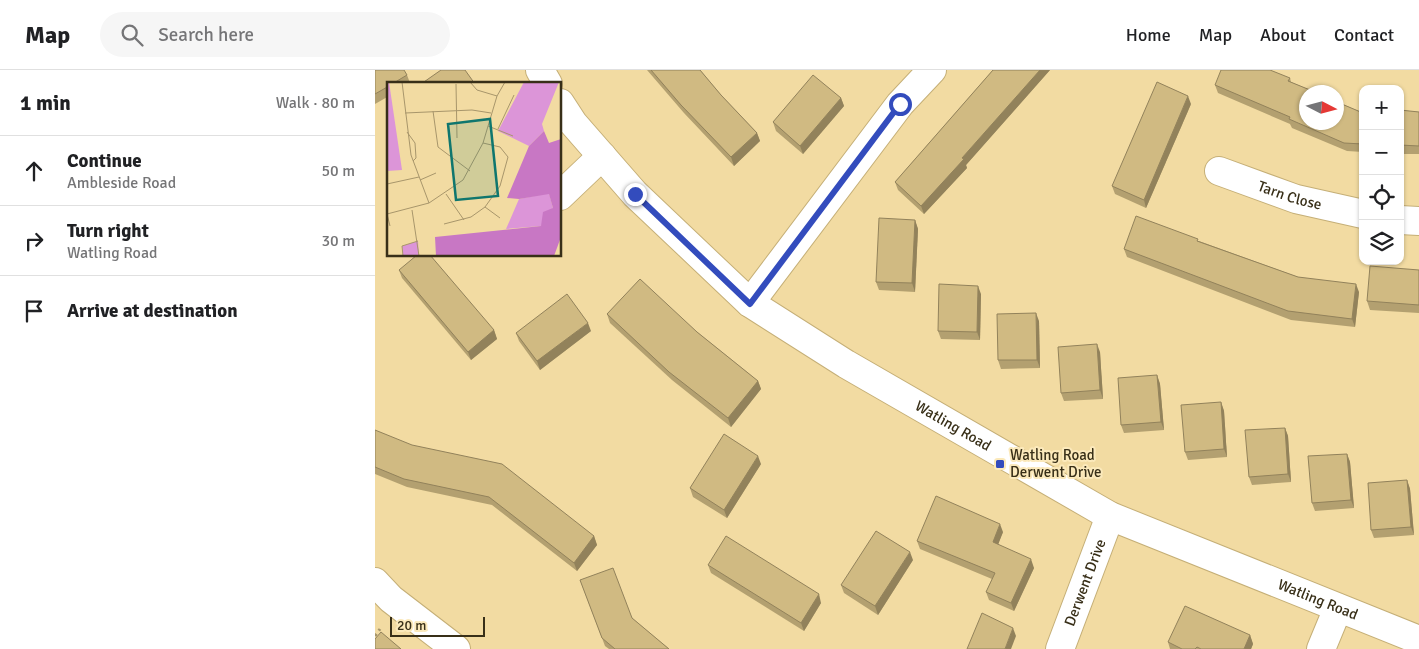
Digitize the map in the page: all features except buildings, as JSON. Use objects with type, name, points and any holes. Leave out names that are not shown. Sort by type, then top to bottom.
[{"type":"street","points":[[540,70],[547,82]]},
{"type":"street","points":[[750,304],[900,104],[932,70]]},
{"type":"street","name":"Watling Road","points":[[561,105],[573,123],[635,194],[750,304],[845,364],[1110,516],[1419,640]]},
{"type":"street","points":[[561,195],[602,156]]},
{"type":"street","name":"Tarn Close","points":[[1219,171],[1296,199],[1359,213]]},
{"type":"street","points":[[1404,220],[1419,221]]},
{"type":"street","name":"Derwent Drive","points":[[1060,649],[1110,516]]},
{"type":"street","points":[[375,582],[391,599],[456,649]]},
{"type":"street","points":[[1321,649],[1338,608]]},
{"type":"place","name":"Watling Road Derwent Drive","points":[[1000,464]]},
{"type":"route","points":[[635,194],[750,304],[900,104]]}]
